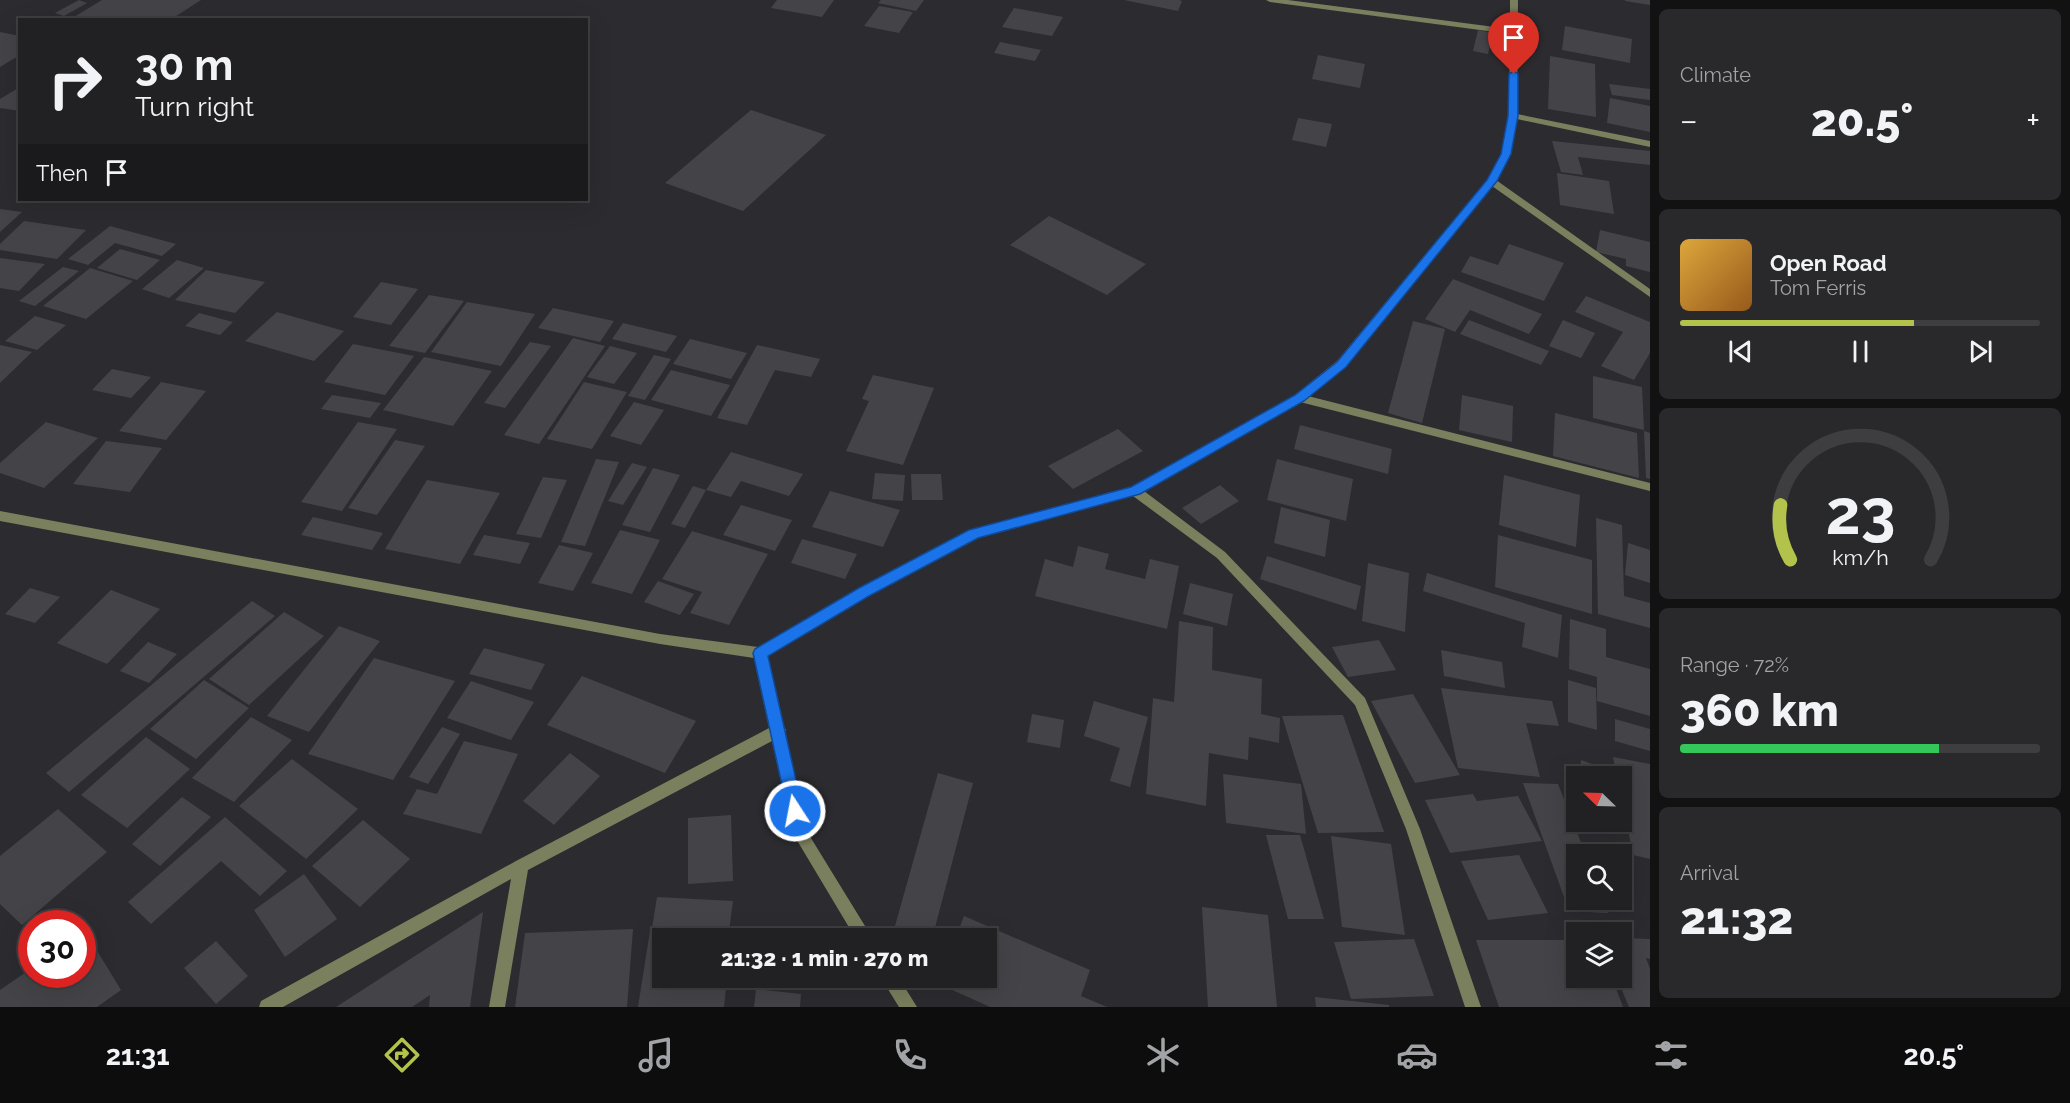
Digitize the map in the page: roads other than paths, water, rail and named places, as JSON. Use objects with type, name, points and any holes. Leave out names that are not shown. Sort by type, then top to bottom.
[{"type":"street","points":[[1270,0],[1514,32]]},
{"type":"street","points":[[0,516],[648,637],[760,653],[864,592],[974,534],[1135,491],[1299,398],[1341,364],[1491,181],[1506,154],[1513,116],[1514,0]]},
{"type":"street","points":[[1513,116],[1650,144]]},
{"type":"street","points":[[1491,181],[1650,294]]},
{"type":"street","points":[[1299,398],[1650,487]]},
{"type":"street","points":[[1135,491],[1221,555],[1360,702],[1413,829],[1473,1007]]},
{"type":"street","points":[[760,653],[779,730],[799,832],[858,928]]},
{"type":"street","points":[[267,1007],[521,866],[779,730]]},
{"type":"street","points":[[497,1007],[521,866]]},
{"type":"street","points":[[896,988],[909,1007]]}]
